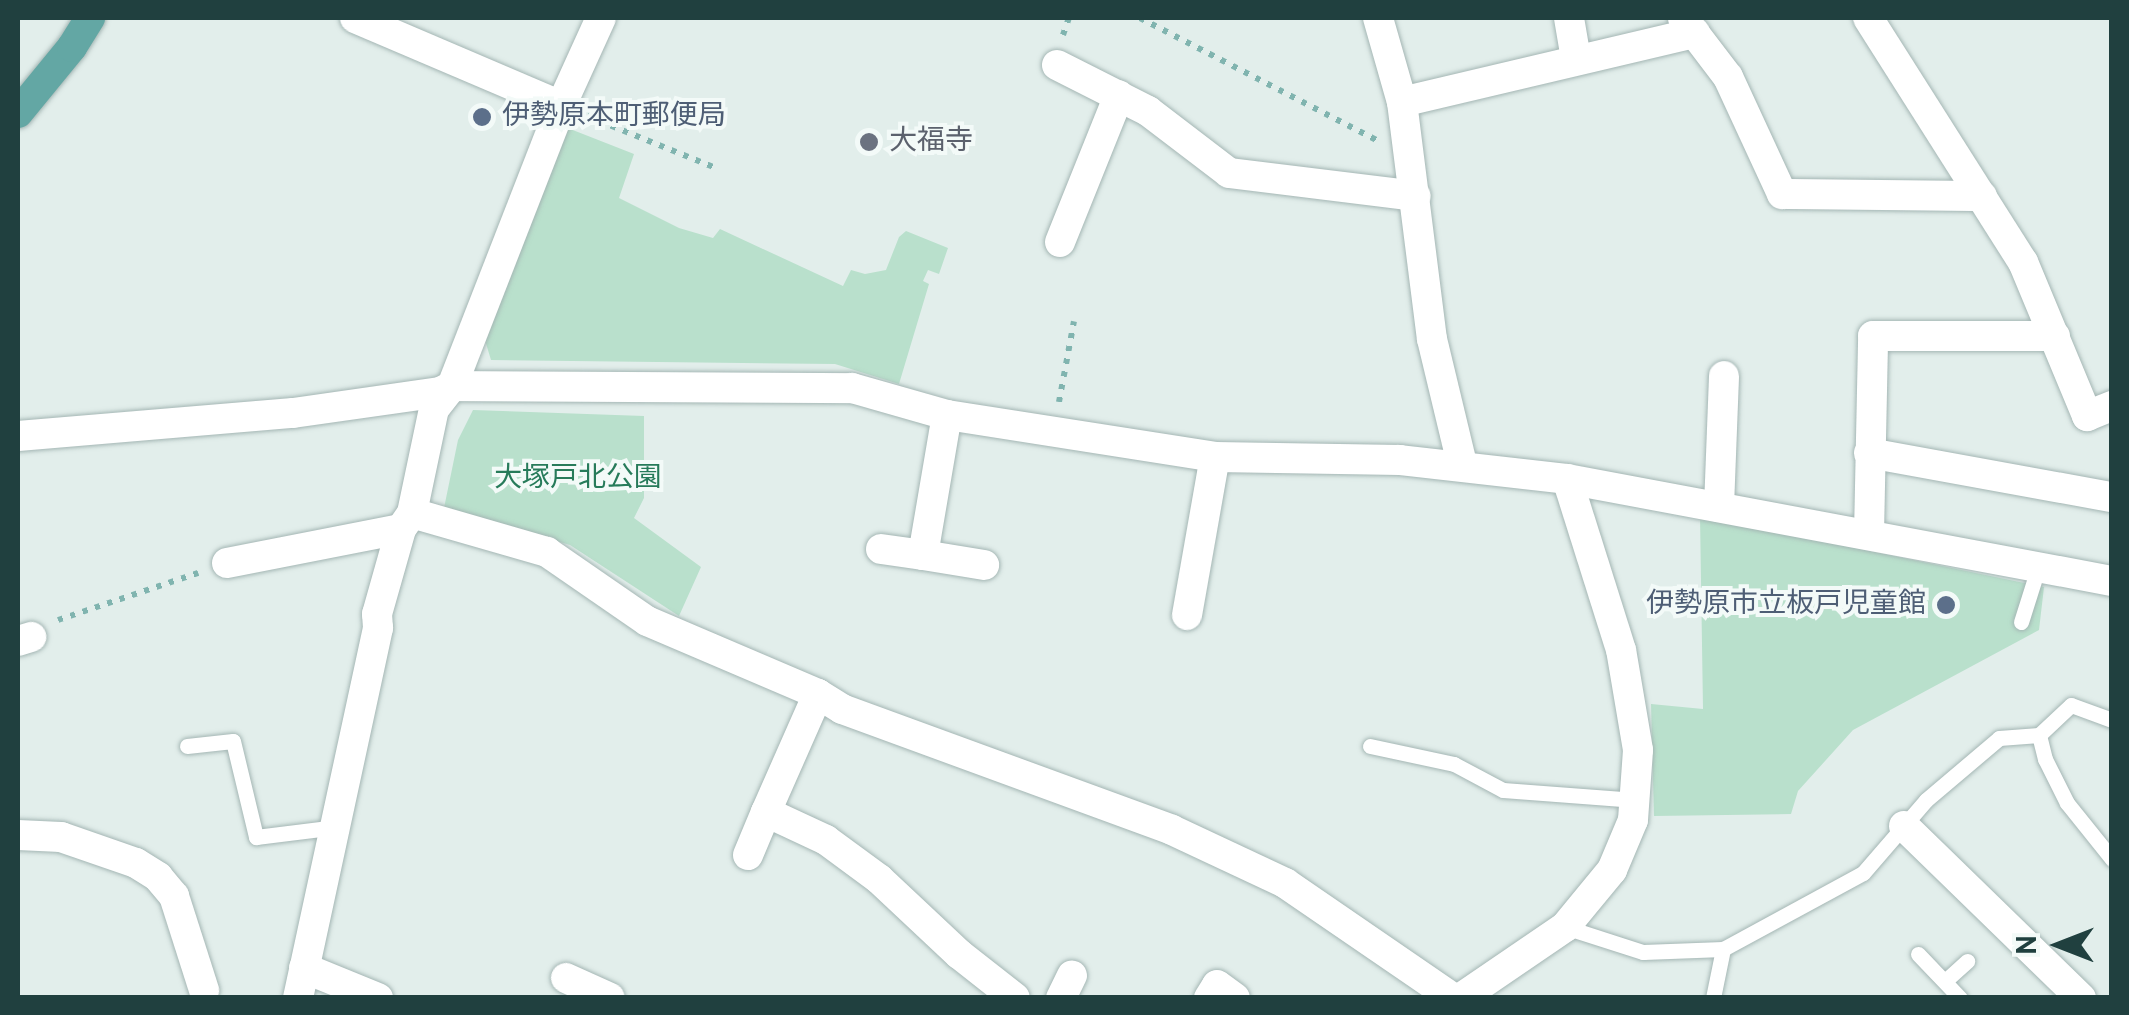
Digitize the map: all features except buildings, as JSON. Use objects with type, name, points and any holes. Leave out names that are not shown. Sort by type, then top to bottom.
[{"type":"main road","points":[[18,112],[72,47],[90,18]]},
{"type":"street","points":[[355,18],[561,106]]},
{"type":"street","points":[[378,998],[301,983],[378,628],[377,614],[434,410],[452,386],[561,106],[601,18]]},
{"type":"street","points":[[1378,18],[1402,102],[1432,339],[1462,464]]},
{"type":"street","points":[[1569,18],[1576,59]]},
{"type":"street","points":[[1868,18],[2023,262],[2088,416],[2112,406]]},
{"type":"street","points":[[1402,102],[1689,26],[1728,77],[1782,194],[1982,196]]},
{"type":"street","points":[[1058,65],[1148,112],[1229,173],[1416,196]]},
{"type":"street","points":[[1060,242],[1119,95]]},
{"type":"street","points":[[1868,534],[1873,336],[2055,336]]},
{"type":"street","points":[[1719,507],[1724,376]]},
{"type":"street","points":[[18,436],[293,413],[440,392],[452,386],[852,388],[947,415],[1215,457],[1462,464],[1566,479],[2112,581]]},
{"type":"street","points":[[923,555],[947,415]]},
{"type":"street","points":[[1869,453],[2112,496]]},
{"type":"street","points":[[1186,615],[1215,457]]},
{"type":"street","points":[[1462,998],[1565,927],[1612,870],[1633,820],[1636,737],[1620,650],[1566,479]]},
{"type":"street","points":[[227,563],[406,521],[547,552],[646,621],[818,694],[842,709],[1172,830],[1285,883],[1453,998]]},
{"type":"street","points":[[882,549],[984,565]]},
{"type":"street","points":[[748,856],[818,694]]},
{"type":"street","points":[[766,812],[826,840],[879,879],[959,954],[1015,998]]},
{"type":"street","points":[[1904,826],[2081,998]]},
{"type":"street","points":[[18,835],[62,837],[136,863],[158,877],[174,896],[208,995]]},
{"type":"street","points":[[566,978],[610,998]]},
{"type":"street","points":[[1209,998],[1217,986],[1235,998]]},
{"type":"lane","points":[[2022,622],[2038,568]]},
{"type":"lane","points":[[1565,927],[1642,952],[1723,949],[1863,874],[1926,800],[2000,738],[2039,735],[2071,705],[2112,720]]},
{"type":"lane","points":[[2039,735],[2044,760],[2067,803],[2112,859]]},
{"type":"lane","points":[[187,746],[233,741],[256,837],[337,827]]},
{"type":"lane","points":[[1370,746],[1454,764],[1504,790],[1636,800]]},
{"type":"lane","points":[[1713,998],[1723,949]]},
{"type":"lane","points":[[1918,954],[1960,998]]},
{"type":"lane","points":[[1945,982],[1967,960]]},
{"type":"path","points":[[1140,18],[1398,151],[1410,152]]},
{"type":"path","points":[[561,106],[716,168]]},
{"type":"path","points":[[1053,433],[1074,321]]},
{"type":"path","points":[[24,639],[77,610],[227,563]]},
{"type":"green space","points":[[560,125],[634,154],[619,198],[679,228],[713,238],[720,229],[843,286],[851,270],[865,274],[886,270],[899,237],[906,231],[948,248],[939,274],[928,270],[923,281],[929,284],[899,384],[835,364],[491,360],[484,337]]},
{"type":"green space","name":"大塚戸北公園","points":[[473,410],[644,416],[644,498],[634,518],[701,567],[679,616],[570,545],[444,508],[458,440]]},
{"type":"green space","points":[[1700,516],[2044,587],[2039,630],[1853,730],[1798,791],[1791,814],[1654,816],[1651,704],[1703,709]]},
{"type":"place","name":"伊勢原本町郵便局","points":[[482,117]]},
{"type":"place","name":"大福寺","points":[[869,142]]},
{"type":"place","name":"伊勢原市立板戸児童館","points":[[1946,605]]}]
